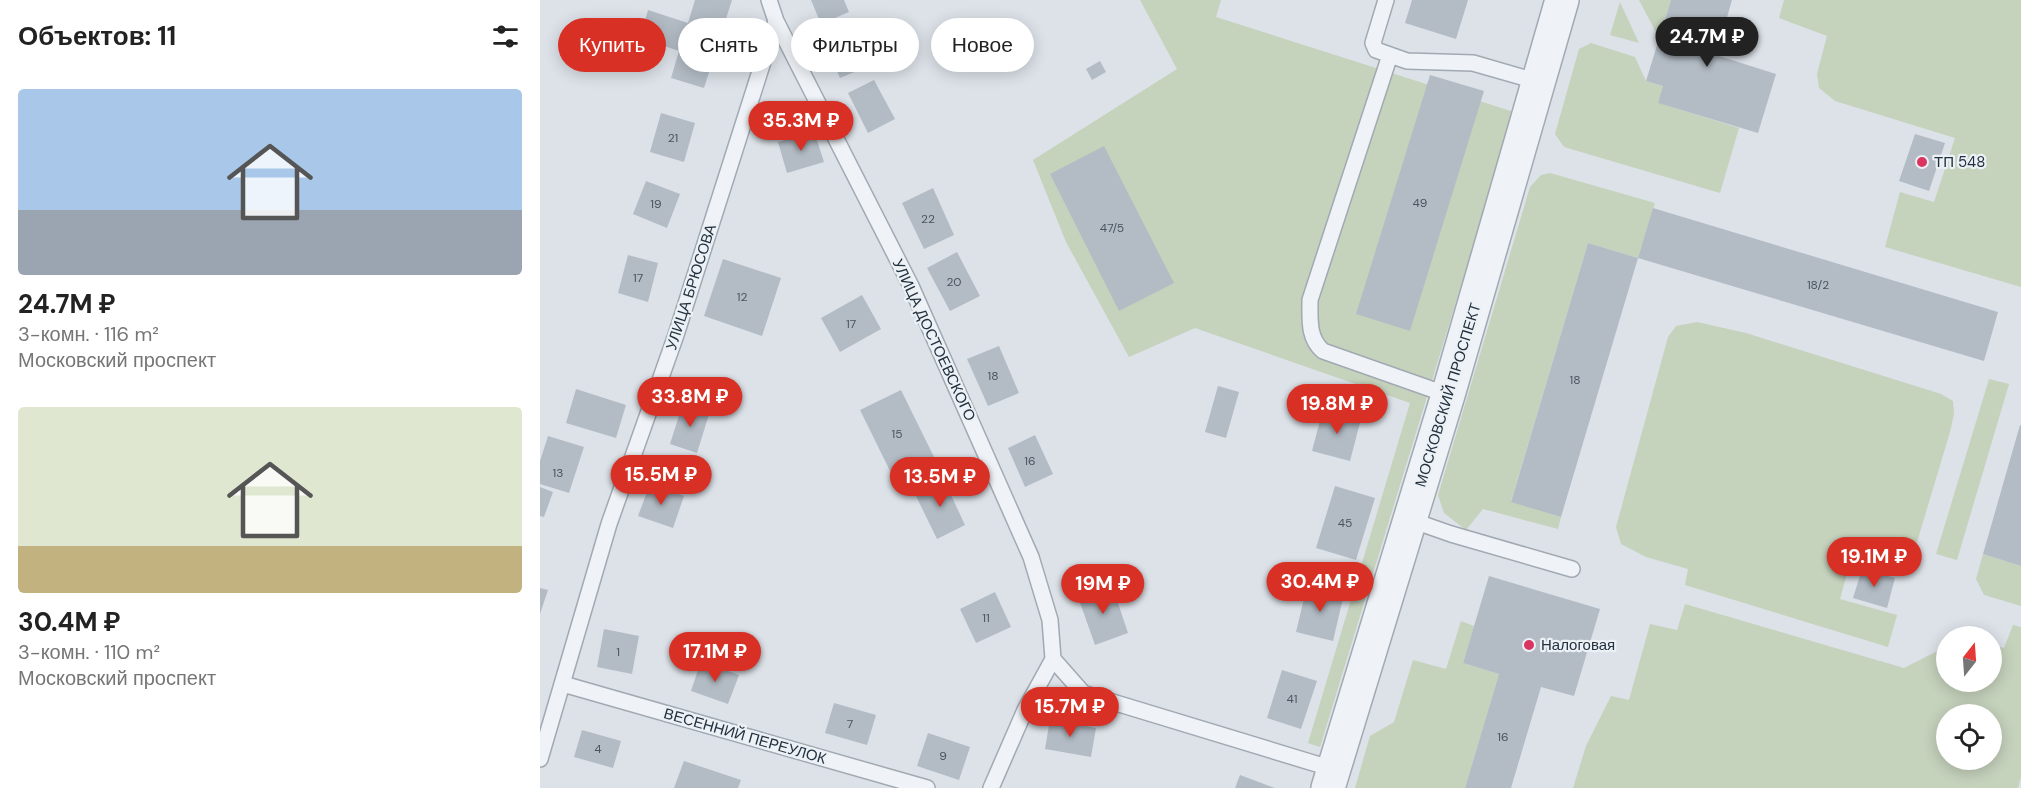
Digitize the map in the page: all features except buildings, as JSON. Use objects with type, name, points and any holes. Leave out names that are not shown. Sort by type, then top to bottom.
[{"type":"street","name":"МОСКОВСКИЙ ПРОСПЕКТ","points":[[1330,779],[1448,395],[1562,0]]},
{"type":"lane","name":"УЛИЦА ДОСТОЕВСКОГО","points":[[769,0],[775,18]]},
{"type":"lane","points":[[1386,0],[1373,43],[1376,50],[1407,60],[1473,63],[1539,82]]},
{"type":"lane","name":"УЛИЦА ДОСТОЕВСКОГО","points":[[779,27],[911,286],[1031,557],[1050,620],[1053,659]]},
{"type":"lane","points":[[1390,55],[1310,300],[1310,323],[1314,343],[1323,351],[1448,395]]},
{"type":"lane","name":"УЛИЦА БРЮСОВА","points":[[540,759],[609,524],[676,335],[760,72]]},
{"type":"lane","points":[[1410,520],[1572,569]]},
{"type":"lane","points":[[991,788],[1025,710],[1053,659],[1083,693],[1330,779]]},
{"type":"lane","name":"ВЕСЕННИЙ ПЕРЕУЛОК","points":[[563,684],[927,788]]},
{"type":"green space","points":[[1140,0],[1221,0],[1216,17],[1514,112],[1320,747],[1308,743],[1410,403],[1195,328],[1129,357],[1066,242],[1033,160],[1177,69]]},
{"type":"green space","points":[[1639,0],[1671,0],[1659,38]]},
{"type":"green space","points":[[1784,0],[2021,0],[2021,287],[1885,247],[1900,192],[1934,202],[1955,138],[1835,101],[1819,88],[1817,74],[1827,36],[1779,18]]},
{"type":"green space","points":[[1620,2],[1639,43],[1610,35]]},
{"type":"green space","points":[[1591,43],[1635,57],[1646,81],[1663,86],[1659,103],[1739,128],[1720,193],[1564,147],[1555,134],[1579,49]]},
{"type":"green space","points":[[1550,173],[1655,203],[1638,258],[1588,243],[1511,501],[1561,517],[1558,529],[1483,509],[1466,530],[1444,513],[1438,495],[1530,187],[1541,175]]},
{"type":"green space","points":[[1697,322],[1746,333],[1941,394],[1953,401],[1954,414],[1950,432],[1909,569],[1852,555],[1840,599],[1897,615],[1888,647],[1685,585],[1688,569],[1646,557],[1621,544],[1616,527],[1668,337],[1676,326]]},
{"type":"green space","points":[[1989,379],[2009,384],[1957,560],[1936,554]]},
{"type":"green space","points":[[1983,554],[2021,566],[2021,606],[1984,595],[1976,579]]},
{"type":"green space","points":[[1685,604],[1904,668],[1936,652],[1936,692],[2002,692],[2002,648],[2004,648],[2013,625],[2021,627],[2021,777],[2018,788],[1573,788],[1586,746],[1611,696],[1629,700],[1650,624],[1677,630]]},
{"type":"green space","points":[[1461,621],[1474,626],[1463,663],[1499,674],[1465,788],[1355,788],[1370,736],[1394,722],[1413,660],[1446,669]]},
{"type":"place","name":"ТП 548","points":[[1922,162]]},
{"type":"place","name":"Налоговая","points":[[1529,645]]}]
